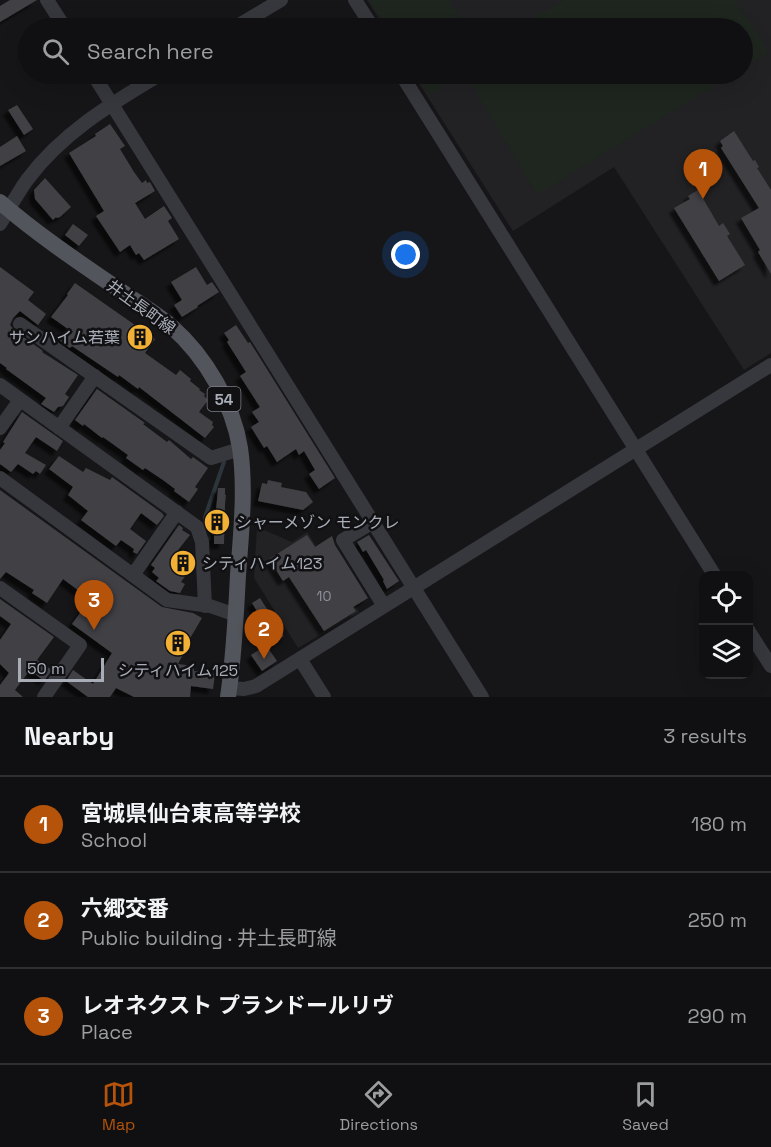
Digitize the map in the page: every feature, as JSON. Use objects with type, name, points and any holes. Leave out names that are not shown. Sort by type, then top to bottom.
[{"type":"main road","name":"井土長町線","points":[[3,212],[172,327],[206,365],[224,398],[240,449],[242,493],[236,615],[229,692]]},
{"type":"street","points":[[47,0],[59,18]]},
{"type":"street","points":[[251,18],[281,0]]},
{"type":"street","points":[[356,0],[367,18]]},
{"type":"street","points":[[99,84],[483,697]]},
{"type":"street","points":[[3,212],[27,179],[75,129],[145,84]]},
{"type":"street","points":[[407,84],[712,571]]},
{"type":"street","points":[[20,324],[211,458],[240,449]]},
{"type":"street","points":[[229,692],[256,686],[771,365]]},
{"type":"street","points":[[59,428],[95,376]]},
{"type":"street","points":[[0,385],[197,528],[202,542],[205,606]]},
{"type":"street","points":[[0,428],[20,400]]},
{"type":"street","points":[[0,478],[167,600],[205,606],[236,615]]},
{"type":"street","points":[[132,575],[177,512]]},
{"type":"street","points":[[373,522],[343,540],[384,606]]},
{"type":"street","points":[[0,588],[80,645],[44,697]]},
{"type":"street","points":[[753,638],[771,666]]},
{"type":"street","points":[[300,659],[324,697]]},
{"type":"shaded area","points":[[367,0],[771,0],[771,353],[744,370],[614,167],[513,231],[419,84],[753,84],[753,18],[379,18]]},
{"type":"shaded area","points":[[369,0],[449,0],[461,18],[381,18]]},
{"type":"shaded area","points":[[564,0],[735,0],[747,18],[534,18]]},
{"type":"shaded area","points":[[753,28],[769,52],[753,62]]},
{"type":"shaded area","points":[[423,84],[446,84],[430,94]]},
{"type":"shaded area","points":[[472,84],[717,84],[537,195]]},
{"type":"shaded area","points":[[257,527],[292,542],[307,532],[359,612],[298,648],[254,578]]},
{"type":"building","points":[[10,0],[37,0],[0,22],[0,6]]},
{"type":"building","points":[[17,105],[33,129],[24,135],[8,110]]},
{"type":"building","points":[[110,124],[125,146],[120,149],[134,172],[142,183],[146,180],[147,183],[150,182],[155,191],[135,203],[145,219],[164,206],[172,218],[168,221],[179,239],[144,260],[139,253],[136,255],[130,245],[120,252],[96,216],[104,211],[69,153]]},
{"type":"building","points":[[734,131],[753,161],[755,160],[759,167],[757,168],[771,190],[771,274],[741,218],[759,208],[721,148],[723,146],[720,141]]},
{"type":"building","points":[[17,136],[26,151],[0,166],[0,147]]},
{"type":"building","points":[[45,178],[71,207],[53,220],[35,199],[34,190]]},
{"type":"building","points":[[698,190],[719,226],[723,223],[730,234],[727,236],[745,265],[719,281],[674,208],[690,199],[688,196]]},
{"type":"building","points":[[73,224],[88,235],[79,246],[65,235]]},
{"type":"building","points":[[0,267],[34,292],[28,300],[46,314],[38,325],[20,311],[10,325],[42,352],[78,375],[65,394],[69,397],[63,406],[58,407],[54,412],[41,404],[46,398],[0,363]]},
{"type":"building","points":[[196,267],[207,285],[212,282],[219,292],[182,317],[174,305],[182,300],[171,282]]},
{"type":"building","points":[[75,283],[155,339],[145,353],[176,375],[180,370],[205,394],[208,400],[199,412],[213,422],[214,427],[205,438],[139,387],[138,389],[119,375],[118,377],[72,346],[70,348],[59,340],[68,329],[51,317]]},
{"type":"building","points":[[236,325],[248,343],[250,342],[335,478],[319,489],[309,474],[315,470],[304,451],[299,455],[296,449],[277,462],[267,446],[264,448],[251,427],[259,422],[252,412],[260,407],[240,376],[246,372],[227,342],[229,340],[224,333]]},
{"type":"building","points":[[97,389],[145,423],[143,424],[167,442],[169,440],[191,459],[193,457],[208,468],[195,487],[198,489],[189,502],[163,480],[145,468],[143,470],[126,458],[128,455],[75,420]]},
{"type":"building","points":[[22,412],[63,441],[57,451],[36,437],[25,453],[46,465],[40,474],[36,471],[33,474],[18,464],[11,472],[0,464],[0,450],[5,443],[3,442]]},
{"type":"building","points":[[59,456],[83,472],[86,468],[110,480],[112,477],[162,513],[164,516],[157,525],[141,513],[130,529],[146,541],[137,554],[121,540],[116,546],[81,520],[88,511],[68,495],[73,487],[49,469]]},
{"type":"building","points":[[268,480],[282,483],[281,487],[306,492],[313,502],[303,510],[258,501],[262,483],[267,484]]},
{"type":"building","name":"シャーメゾン モンクレ","points":[[218,488],[225,488],[226,495],[224,544],[214,544],[214,533],[210,533],[210,511],[216,511]]},
{"type":"building","points":[[0,490],[162,607],[193,613],[202,618],[178,664],[194,666],[194,671],[215,674],[213,689],[191,686],[190,697],[134,697],[116,688],[110,697],[88,697],[66,681],[73,670],[93,684],[112,653],[72,624],[90,599],[63,579],[47,603],[32,593],[34,590],[6,572],[0,579]]},
{"type":"building","points":[[179,525],[190,535],[178,550],[194,562],[181,582],[185,584],[180,593],[170,591],[156,581],[159,578],[152,572],[155,568],[151,565]]},
{"type":"building","points":[[307,535],[315,547],[332,536],[335,545],[368,598],[353,607],[356,611],[324,631],[289,577],[283,581],[269,559]]},
{"type":"building","points":[[369,535],[399,581],[387,589],[366,550],[363,552],[357,542]]},
{"type":"building","points":[[260,598],[284,636],[270,645],[258,624],[263,621],[252,603]]},
{"type":"building","points":[[0,599],[54,637],[37,660],[52,670],[44,681],[30,670],[15,690],[23,697],[0,697],[0,685],[9,673],[0,664],[0,640],[11,624],[0,616]]},
{"type":"building","points":[[266,645],[277,661],[262,671],[251,655]]},
{"type":"waterway","points":[[209,538],[205,528],[205,517],[224,462]]},
{"type":"place","name":"宮城県仙台東高等学校","points":[[703,199]]},
{"type":"place","name":"サンハイム若葉","points":[[140,337]]},
{"type":"place","name":"シャーメゾン モンクレ","points":[[217,522]]},
{"type":"place","name":"シティハイム123","points":[[183,563]]},
{"type":"place","name":"レオネクスト プランドールリヴ","points":[[94,630]]},
{"type":"place","name":"シティハイム125","points":[[178,643]]},
{"type":"place","name":"六郷交番","points":[[264,659]]}]
